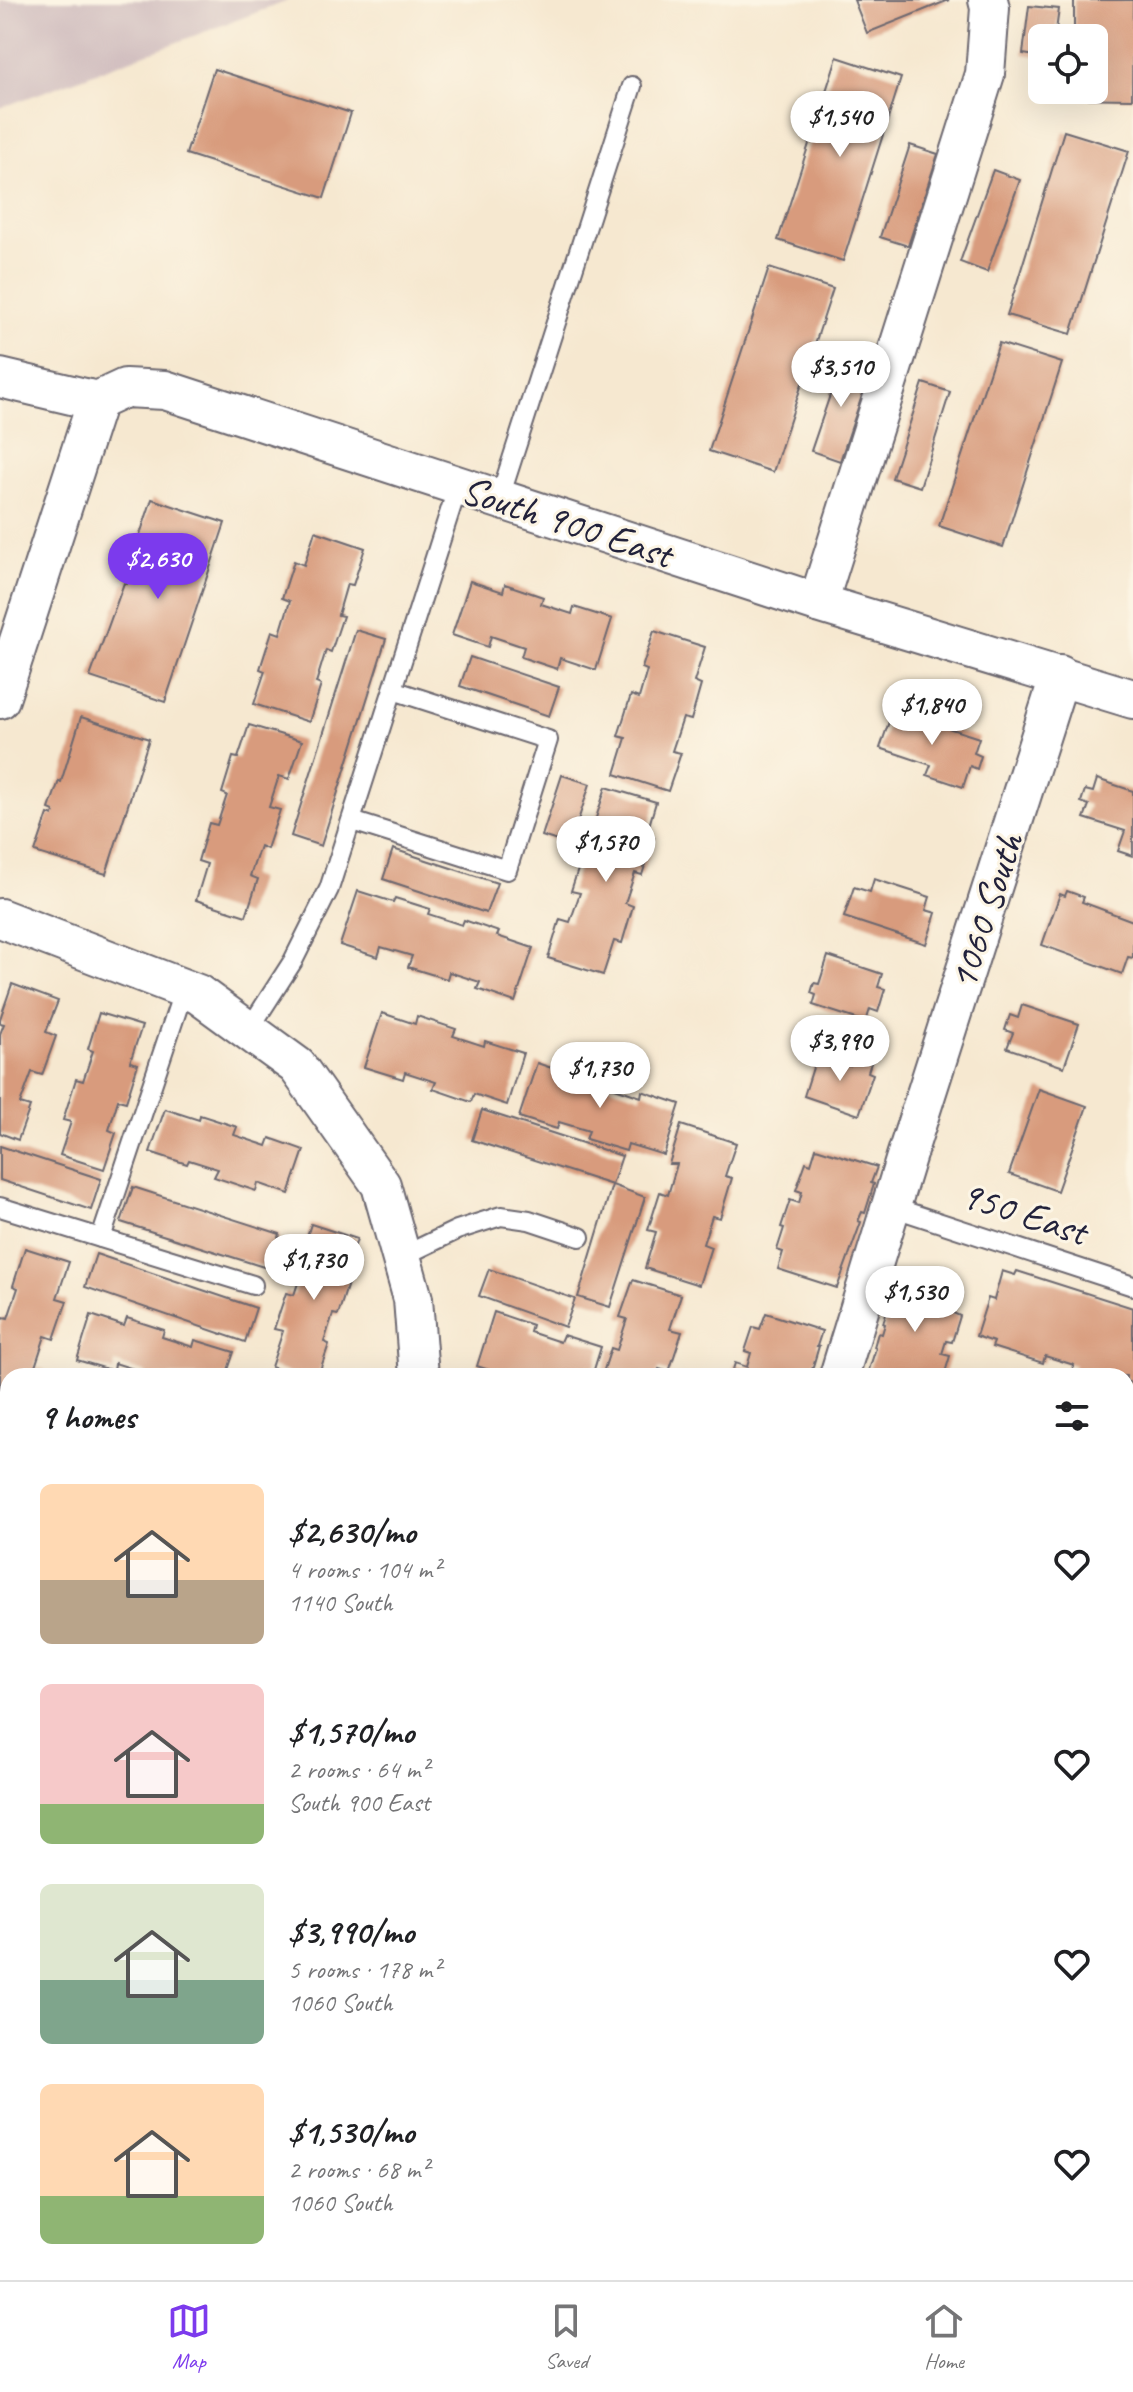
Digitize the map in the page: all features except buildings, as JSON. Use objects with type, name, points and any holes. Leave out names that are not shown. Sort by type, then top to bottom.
[{"type":"street","points":[[818,603],[985,74],[988,0]]},
{"type":"street","points":[[0,378],[97,401],[0,699]]},
{"type":"street","name":"South 900 East","points":[[97,401],[125,388],[165,390],[818,603],[1133,699]]},
{"type":"street","name":"1060 South","points":[[842,1368],[1060,675]]},
{"type":"street","points":[[0,918],[198,994],[297,1066],[381,1185],[413,1299],[418,1368]]},
{"type":"lane","points":[[499,500],[632,86]]},
{"type":"lane","points":[[248,1031],[293,961],[329,889],[458,486]]},
{"type":"lane","points":[[352,821],[507,870],[548,740],[393,690]]},
{"type":"lane","points":[[101,1238],[184,989]]},
{"type":"lane","points":[[0,1207],[253,1285]]},
{"type":"lane","name":"950 East","points":[[892,1207],[1133,1286]]},
{"type":"lane","points":[[401,1257],[457,1230],[501,1216],[529,1220],[580,1237]]},
{"type":"shaded area","points":[[0,0],[290,0],[0,108]]}]
